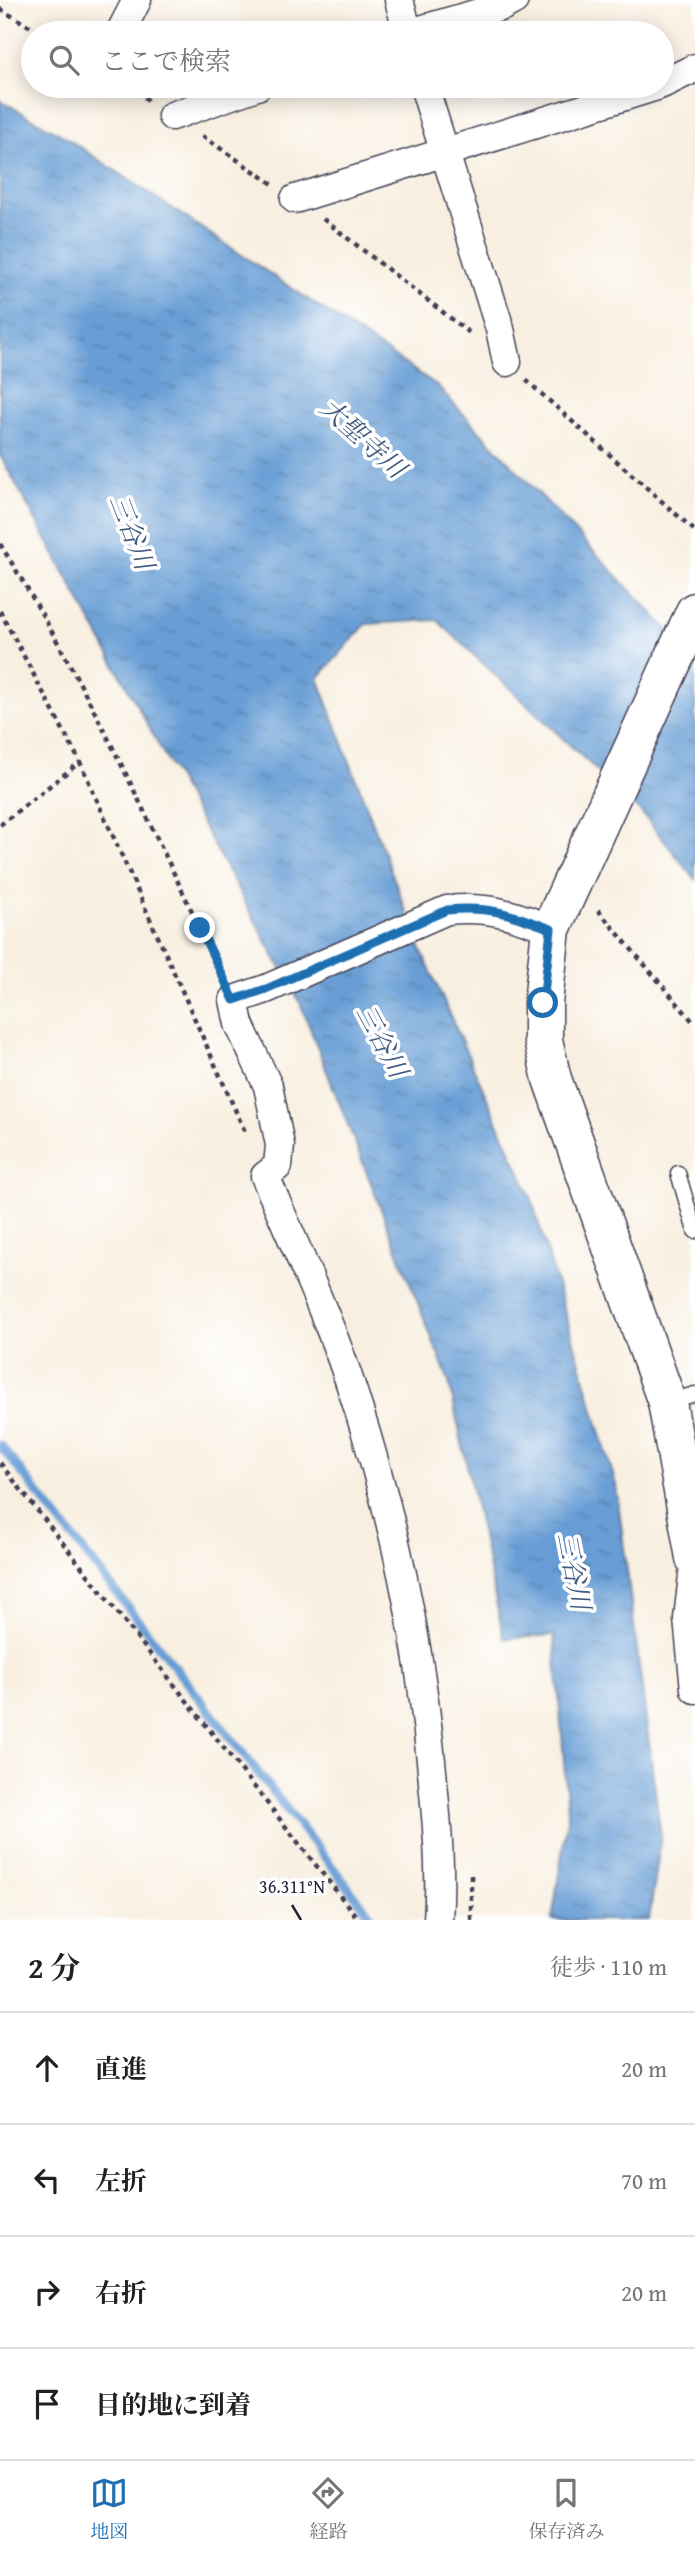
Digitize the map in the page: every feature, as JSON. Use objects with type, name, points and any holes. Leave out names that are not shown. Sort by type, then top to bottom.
[{"type":"street","points":[[126,21],[137,0]]},
{"type":"street","points":[[399,0],[405,21]]},
{"type":"street","points":[[451,21],[503,6],[513,0]]},
{"type":"street","points":[[674,79],[694,71]]},
{"type":"street","points":[[172,116],[223,98]]},
{"type":"street","points":[[428,98],[500,329],[507,362]]},
{"type":"street","points":[[295,200],[619,98]]},
{"type":"street","points":[[695,612],[551,929],[543,1003],[543,1040],[552,1079],[681,1398],[695,1558],[688,1619],[695,1689]]},
{"type":"street","points":[[438,1920],[440,1877],[428,1723],[416,1638],[401,1562],[355,1395],[265,1177],[278,1166],[280,1145],[268,1086],[239,1024],[234,1000],[266,989],[447,910],[474,908],[500,911],[551,929]]},
{"type":"lane","points":[[678,1173],[695,1231]]},
{"type":"path","points":[[0,9],[21,21]]},
{"type":"path","points":[[146,98],[295,200],[507,362],[695,531]]},
{"type":"path","points":[[0,544],[39,606],[105,731],[234,1000]]},
{"type":"path","points":[[0,611],[80,762],[265,1177]]},
{"type":"path","points":[[0,825],[80,762]]},
{"type":"path","points":[[575,877],[695,1024]]},
{"type":"path","points":[[0,1463],[359,1920]]},
{"type":"water","points":[[0,100],[65,137],[435,384],[695,658],[695,879],[641,812],[437,620],[366,624],[318,678],[421,950],[531,1197],[616,1485],[661,1837],[649,1920],[552,1920],[568,1813],[554,1635],[504,1639],[449,1382],[300,1003],[0,455]]},
{"type":"waterway","points":[[0,1445],[374,1920]]},
{"type":"route","points":[[200,928],[234,1000],[266,989],[447,910],[474,908],[500,911],[551,929],[543,1003]]},
{"type":"water label","name":"大聖寺川","points":[[363,438]]},
{"type":"water label","name":"三谷川","points":[[132,532]]},
{"type":"water label","name":"三谷川","points":[[382,1041]]},
{"type":"water label","name":"三谷川","points":[[574,1571]]}]
